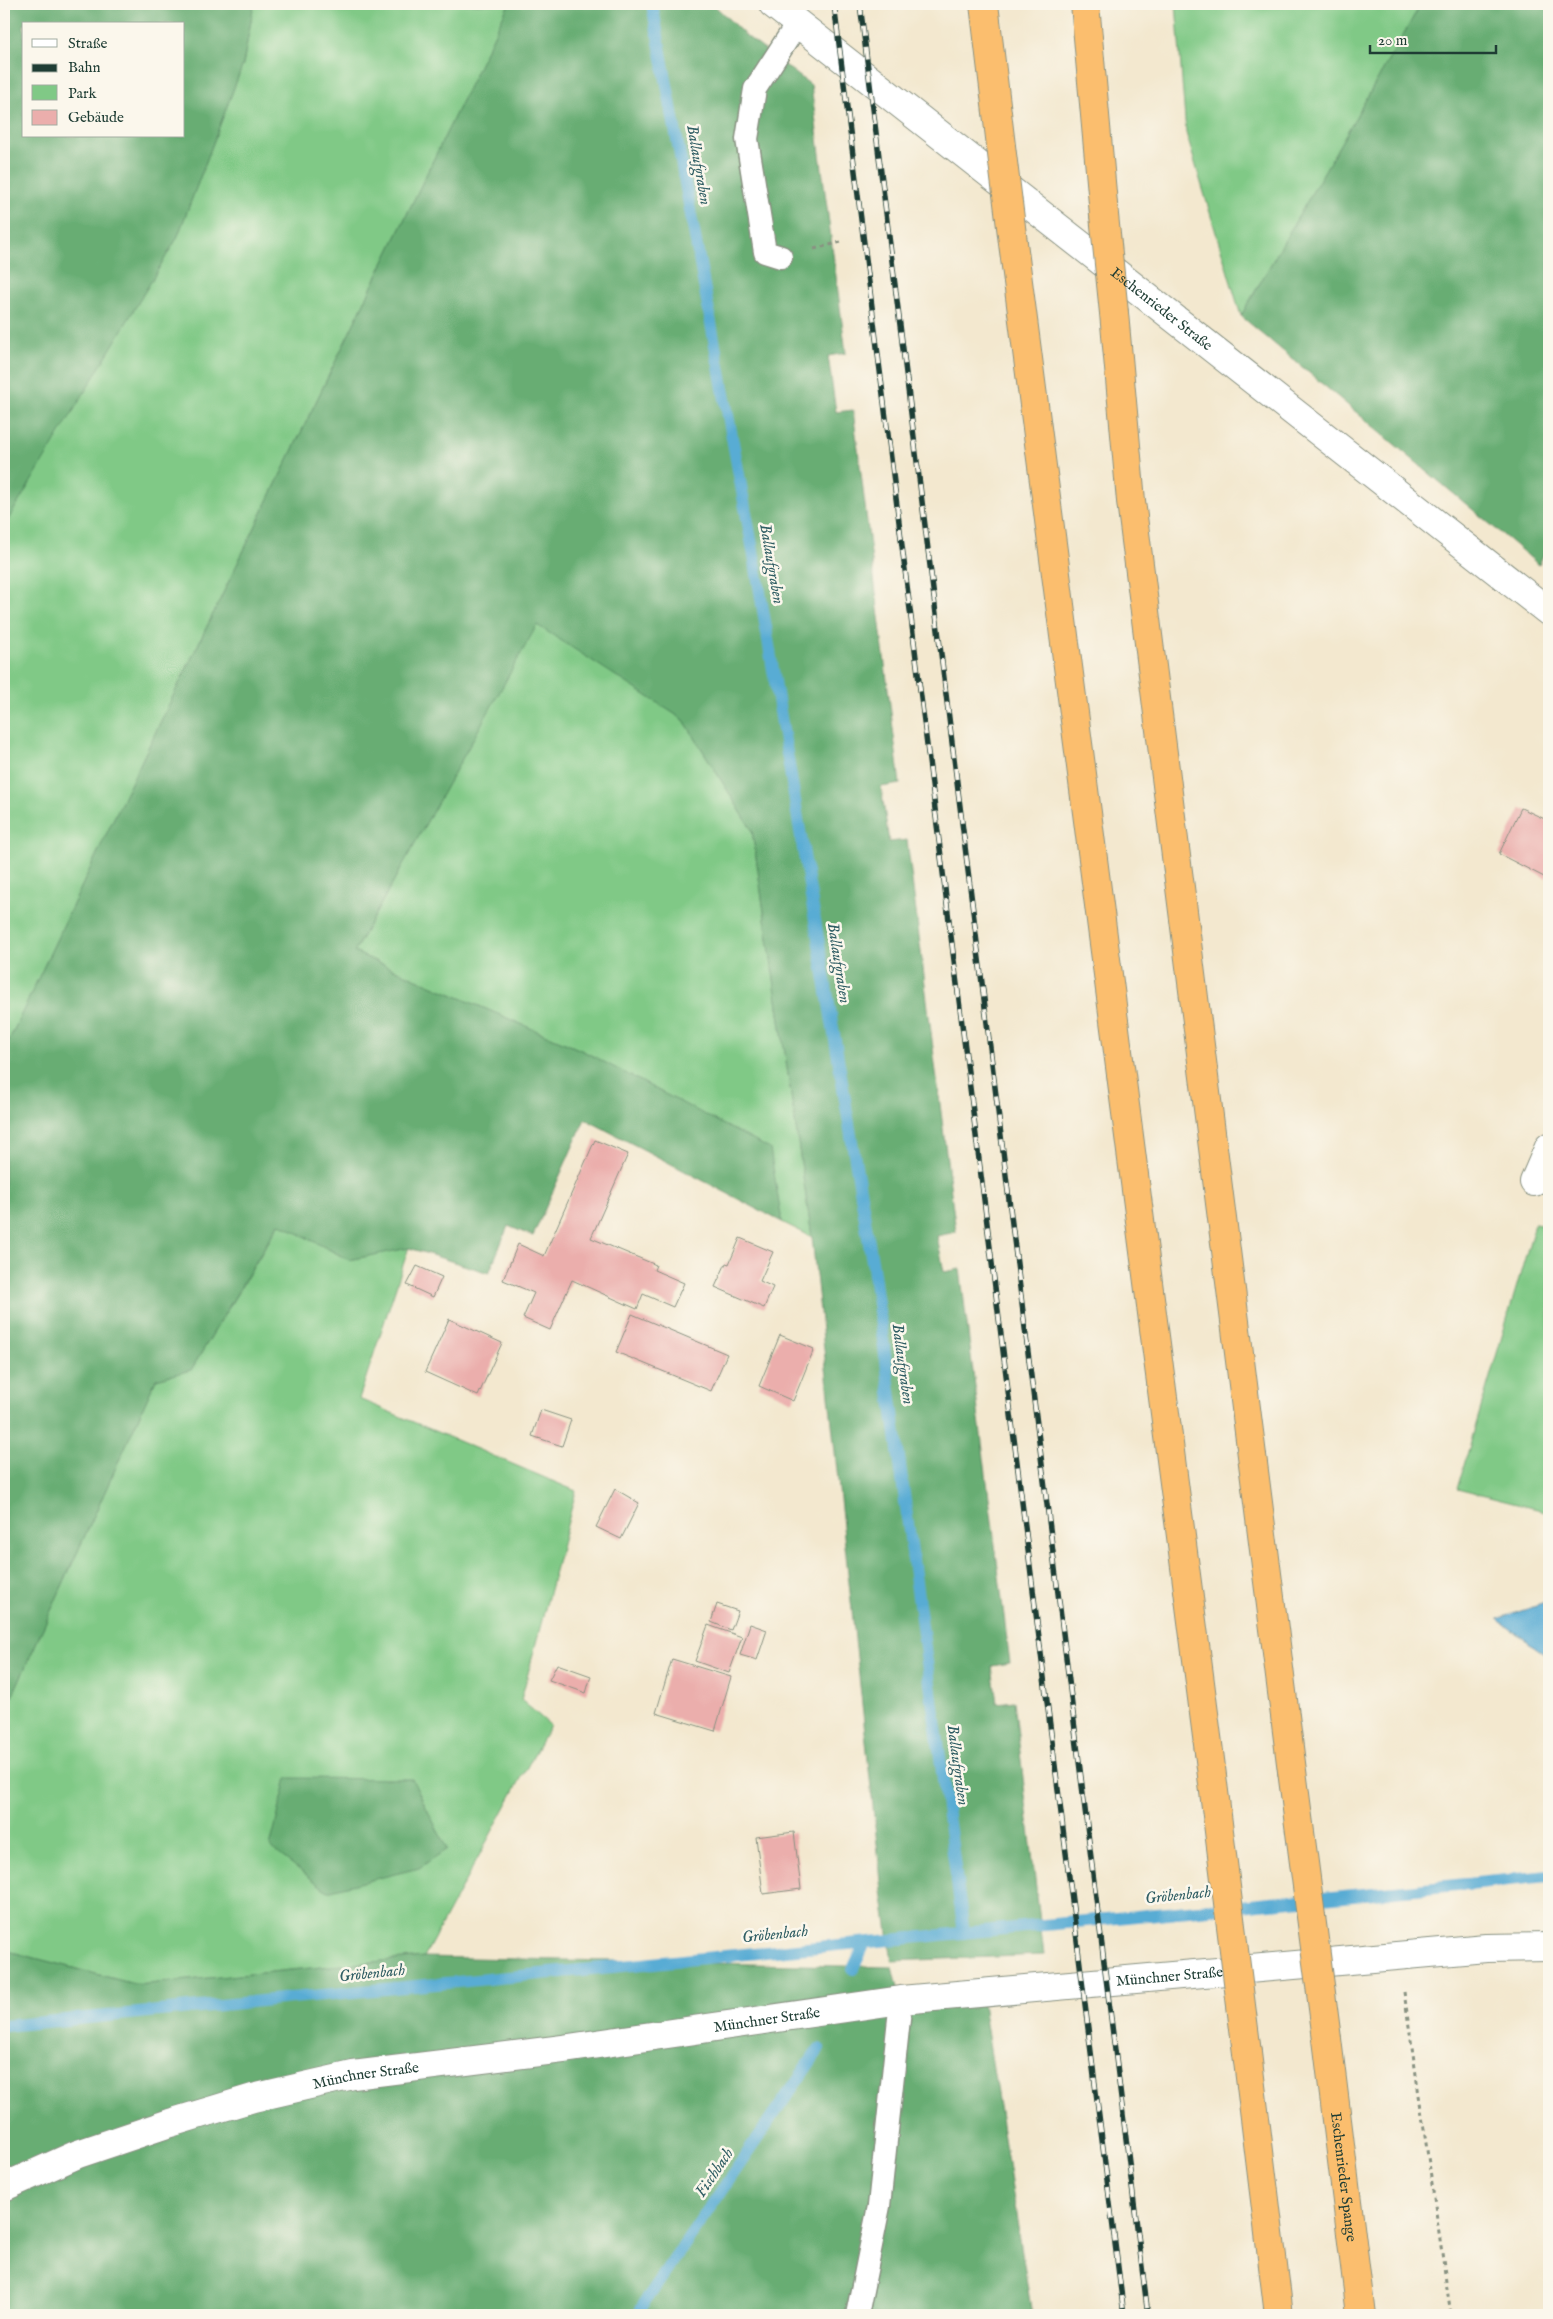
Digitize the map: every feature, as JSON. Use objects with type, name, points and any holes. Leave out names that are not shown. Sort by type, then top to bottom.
[{"type":"highway","points":[[984,4],[1013,243],[1209,1752],[1279,2315]]},
{"type":"highway","name":"Eschenrieder Spange","points":[[1084,4],[1132,501],[1361,2315]]},
{"type":"street","name":"Eschenrieder Straße","points":[[773,4],[1549,612]]},
{"type":"street","points":[[1534,1182],[1549,1147]]},
{"type":"street","name":"Münchner Straße","points":[[4,2188],[78,2154],[170,2123],[253,2098],[353,2075],[563,2049],[901,2000],[1398,1955],[1486,1948],[1549,1948]]},
{"type":"lane","points":[[782,257],[765,252],[747,139],[755,89],[797,24]]},
{"type":"lane","points":[[857,2315],[879,2206],[901,2000]]},
{"type":"path","points":[[1398,1955],[1451,2315]]},
{"type":"green space","points":[[4,4],[254,4],[243,64],[177,238],[5,525]]},
{"type":"green space","points":[[254,4],[509,4],[113,820],[4,1051],[4,524],[177,238],[243,64]]},
{"type":"green space","points":[[509,4],[713,4],[745,35],[811,85],[846,353],[828,356],[836,412],[853,410],[900,784],[881,787],[889,842],[907,840],[956,1232],[937,1236],[944,1272],[960,1269],[1010,1663],[992,1666],[997,1703],[1014,1701],[1044,1955],[892,1961],[882,1891],[812,1237],[752,830],[684,720],[537,625],[354,952],[581,1050],[770,1149],[782,1222],[585,1119],[533,1236],[508,1226],[489,1273],[409,1248],[349,1260],[279,1223],[191,1370],[156,1379],[4,1714],[4,1051],[113,820]]},
{"type":"green space","points":[[1176,4],[1421,4],[1241,316],[1186,133]]},
{"type":"green space","points":[[1421,4],[1549,4],[1549,541],[1539,565],[1241,316]]},
{"type":"green space","points":[[537,624],[684,720],[752,830],[812,1237],[782,1222],[769,1149],[581,1050],[354,952]]},
{"type":"green space","points":[[280,1223],[349,1260],[409,1247],[359,1399],[576,1491],[521,1700],[550,1725],[424,1957],[138,1985],[4,1950],[4,1714],[156,1379],[191,1370]]},
{"type":"green space","points":[[1535,1224],[1549,1226],[1549,1512],[1457,1489]]},
{"type":"green space","points":[[287,1778],[412,1779],[447,1849],[419,1868],[327,1891],[270,1847]]},
{"type":"green space","points":[[4,1950],[138,1985],[424,1957],[893,1967],[901,2000],[981,1992],[1032,2315],[4,2315]]},
{"type":"water","points":[[1548,1602],[1549,1657],[1497,1619]]},
{"type":"building","points":[[1521,808],[1549,821],[1549,871],[1546,878],[1499,854]]},
{"type":"building","points":[[595,1140],[628,1154],[591,1238],[656,1265],[654,1270],[684,1283],[673,1307],[643,1294],[637,1309],[572,1280],[550,1330],[523,1318],[534,1293],[503,1280],[518,1244],[544,1256]]},
{"type":"building","points":[[740,1238],[773,1252],[760,1281],[773,1287],[764,1308],[715,1287],[726,1263],[729,1264]]},
{"type":"building","points":[[417,1266],[442,1277],[433,1297],[407,1285]]},
{"type":"building","points":[[632,1314],[727,1354],[711,1391],[616,1352]]},
{"type":"building","points":[[449,1319],[502,1343],[478,1396],[425,1372]]},
{"type":"building","points":[[780,1335],[814,1349],[793,1401],[759,1386]]},
{"type":"building","points":[[541,1410],[571,1420],[562,1446],[532,1436]]},
{"type":"building","points":[[615,1489],[639,1503],[621,1539],[596,1527]]},
{"type":"building","points":[[717,1604],[738,1611],[731,1630],[711,1622]]},
{"type":"building","points":[[750,1624],[767,1630],[757,1660],[740,1655]]},
{"type":"building","points":[[708,1625],[742,1637],[729,1673],[695,1661]]},
{"type":"building","points":[[672,1659],[731,1677],[715,1731],[656,1713]]},
{"type":"building","points":[[557,1664],[591,1676],[586,1693],[549,1680]]},
{"type":"building","points":[[794,1832],[801,1889],[763,1894],[756,1837]]},
{"type":"waterway","name":"Ballaufgraben","points":[[652,4],[754,556],[873,1267],[964,1933]]},
{"type":"waterway","name":"Gröbenbach","points":[[4,2026],[1549,1876]]},
{"type":"waterway","points":[[853,1969],[865,1943]]},
{"type":"waterway","name":"Fischbach","points":[[638,2315],[647,2299],[819,2049]]},
{"type":"railway","points":[[834,4],[1124,2315]]},
{"type":"railway","points":[[860,4],[1148,2315]]}]
